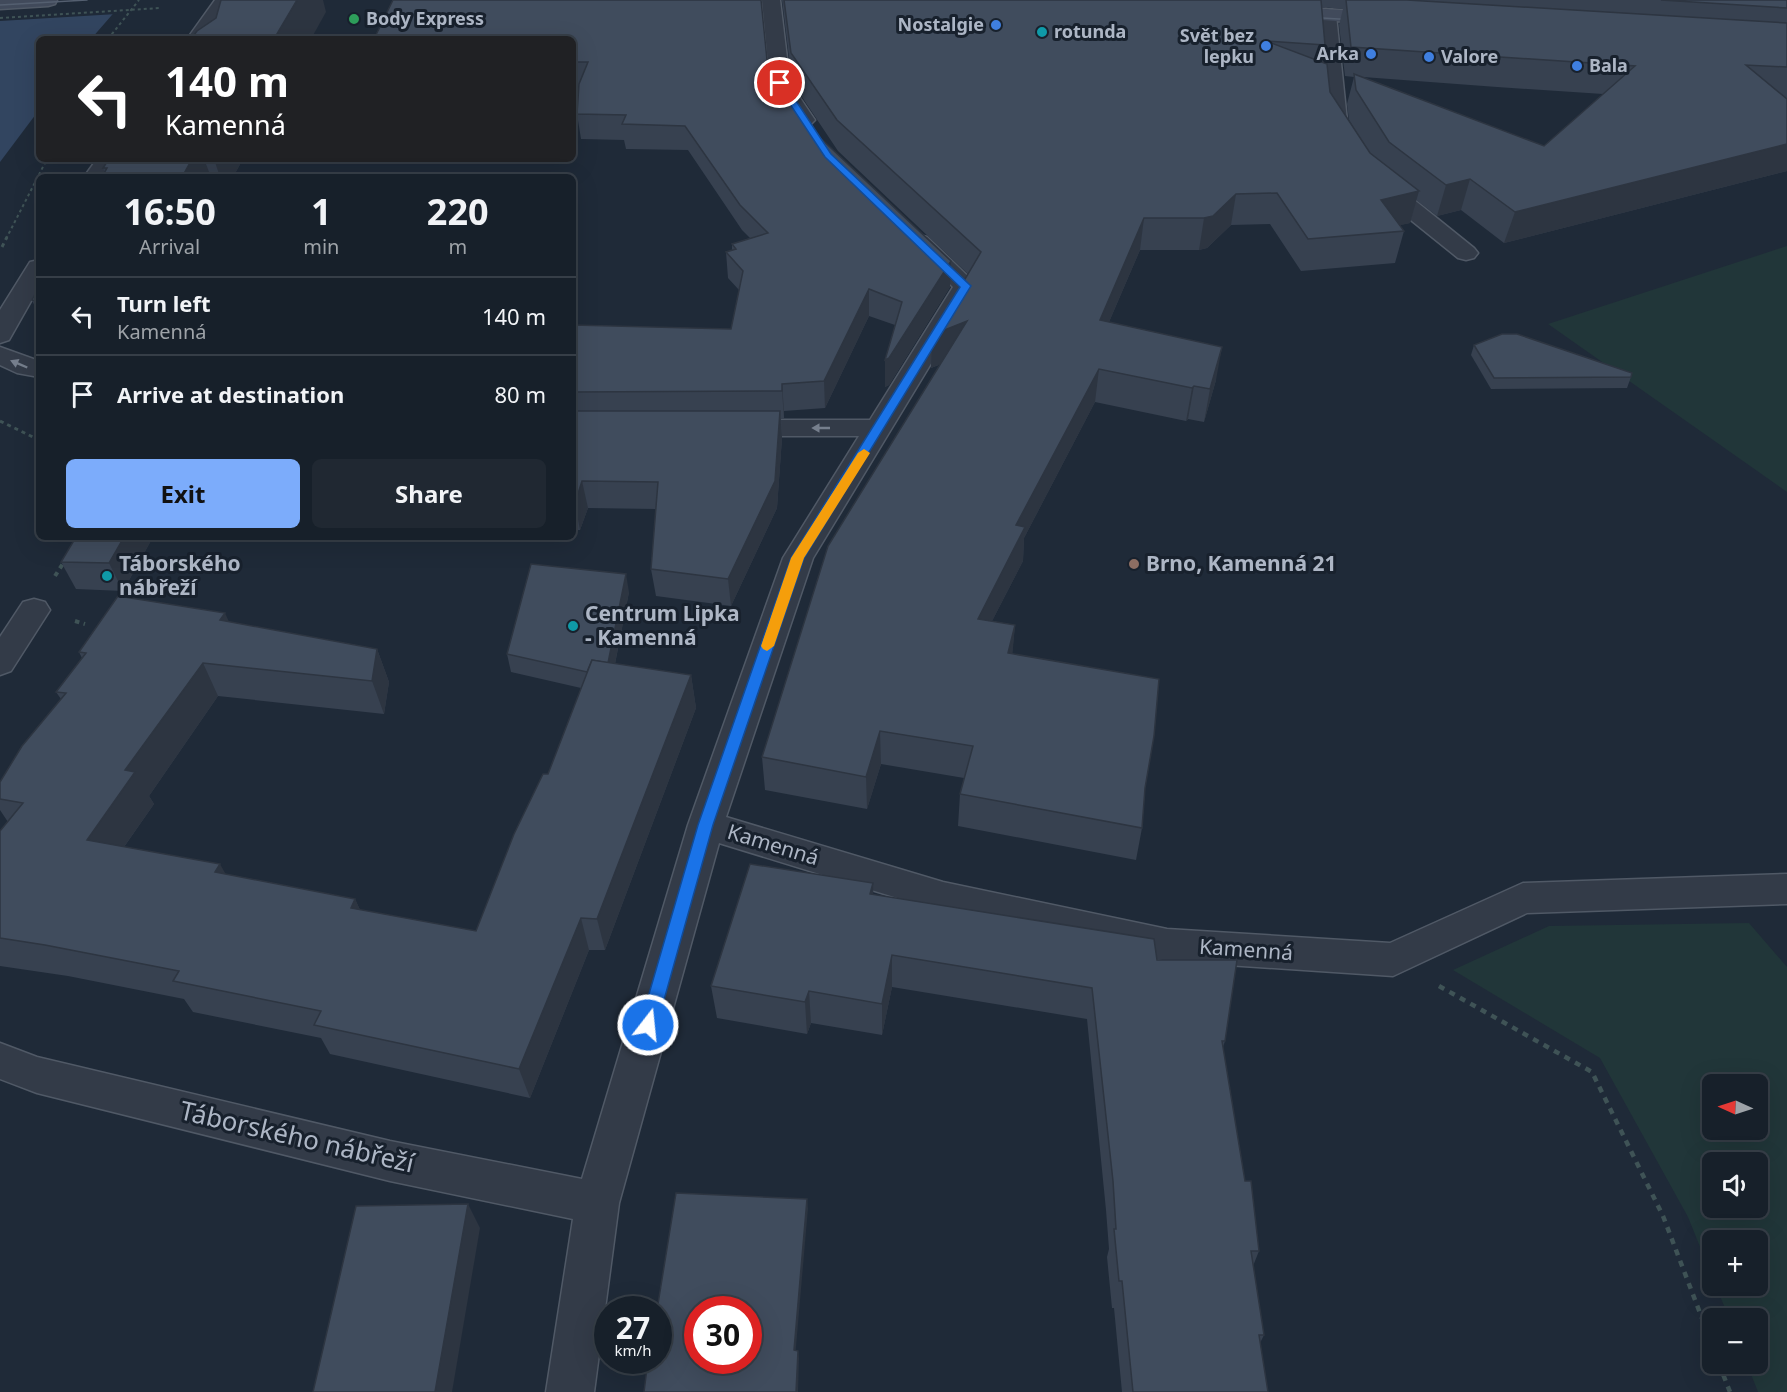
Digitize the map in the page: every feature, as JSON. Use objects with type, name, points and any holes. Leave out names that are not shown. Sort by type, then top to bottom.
[{"type":"main road","points":[[0,3],[48,0]]},
{"type":"main road","points":[[1256,11],[1405,20]]},
{"type":"street","points":[[200,36],[224,0]]},
{"type":"street","points":[[771,0],[780,83],[822,147]]},
{"type":"street","points":[[1326,15],[1336,121],[1372,178],[1466,253]]},
{"type":"street","name":"Kamenná","points":[[570,1392],[597,1203],[706,825],[798,558],[966,286],[897,221]]},
{"type":"street","points":[[0,335],[2,327],[36,272]]},
{"type":"street","points":[[0,355],[26,367],[36,369]]},
{"type":"street","points":[[716,428],[879,428]]},
{"type":"street","points":[[0,663],[34,610]]},
{"type":"street","name":"Kamenná","points":[[706,825],[943,897],[1167,945],[1393,960],[1523,898],[1787,889]]},
{"type":"street","name":"Táborského nábřeží","points":[[0,1061],[37,1075],[390,1161],[597,1203]]},
{"type":"path","points":[[110,36],[139,0]]},
{"type":"path","points":[[0,18],[160,8]]},
{"type":"path","points":[[0,250],[36,180]]},
{"type":"path","points":[[0,421],[36,439]]},
{"type":"path","points":[[1393,960],[1592,1072],[1663,1216],[1702,1318]]},
{"type":"path","points":[[1723,1374],[1730,1392]]},
{"type":"green space","points":[[1787,246],[1787,492],[1548,324]]},
{"type":"green space","points":[[1749,923],[1787,967],[1787,1392],[1758,1392],[1751,1374],[1768,1374],[1768,1308],[1725,1308],[1720,1296],[1768,1296],[1768,1230],[1702,1230],[1702,1252],[1688,1217],[1600,1058],[1453,970],[1549,926]]},
{"type":"water","points":[[125,0],[94,36],[36,36],[36,114],[0,162],[0,16]]},
{"type":"pier","points":[[11,0],[128,0],[117,14],[0,21],[0,11]]},
{"type":"building","points":[[221,0],[297,0],[276,36],[193,36],[216,18]]},
{"type":"building","points":[[393,0],[761,0],[767,60],[814,132],[951,261],[889,358],[885,360],[902,302],[869,289],[824,381],[782,384],[782,391],[576,392],[576,325],[731,329],[743,271],[726,252],[736,249],[732,244],[768,233],[740,205],[685,126],[622,124],[626,115],[577,114],[579,84],[588,62],[576,62],[576,36],[375,36]]},
{"type":"building","points":[[784,0],[1321,0],[1325,45],[1266,41],[1327,64],[1330,92],[1370,153],[1419,191],[1381,200],[1404,231],[1308,239],[1277,193],[1236,194],[1213,216],[1204,218],[1144,218],[1100,320],[1222,347],[1210,389],[1194,386],[1192,388],[1099,369],[1016,525],[1025,527],[978,619],[1015,625],[1008,653],[1159,679],[1142,828],[960,794],[973,746],[880,731],[866,777],[762,757],[828,546],[967,321],[932,335],[981,252],[837,120],[791,53]]},
{"type":"building","points":[[1346,0],[1407,0],[1787,23],[1787,67],[1746,65],[1787,99],[1787,144],[1515,212],[1470,179],[1446,185],[1389,142],[1356,90],[1354,74],[1544,146],[1635,66],[1351,47]]},
{"type":"building","points":[[1661,0],[1787,0],[1787,8]]},
{"type":"building","points":[[107,162],[190,162],[184,174],[104,174],[107,168],[103,168]]},
{"type":"building","points":[[1502,334],[1517,334],[1632,373],[1631,377],[1494,378],[1474,345]]},
{"type":"building","points":[[576,411],[780,411],[775,481],[728,579],[651,569],[658,482],[582,481],[576,500]]},
{"type":"building","points":[[74,540],[122,540],[109,563],[61,562]]},
{"type":"building","name":"Centrum Lipka - Kamenná","points":[[531,564],[626,574],[608,663],[592,660],[587,672],[507,654]]},
{"type":"building","points":[[118,596],[225,613],[220,620],[377,649],[372,681],[203,663],[125,770],[135,772],[87,840],[220,864],[215,872],[355,899],[351,908],[476,931],[514,834],[543,774],[548,774],[592,660],[691,675],[597,919],[581,918],[519,1069],[314,1025],[321,1011],[173,981],[179,971],[0,938],[0,831],[23,803],[0,799],[0,782],[22,746],[66,693],[56,692],[86,653],[79,652]]},
{"type":"building","points":[[750,864],[873,883],[870,894],[1154,939],[1157,960],[1237,960],[1225,1041],[1222,1041],[1245,1181],[1251,1181],[1259,1251],[1251,1251],[1264,1335],[1259,1335],[1268,1392],[1133,1392],[1122,1281],[1119,1281],[1114,1229],[1116,1229],[1113,1181],[1092,988],[892,955],[882,1004],[809,991],[805,1002],[711,986]]},
{"type":"building","points":[[676,1193],[807,1199],[794,1350],[798,1351],[796,1392],[644,1392],[646,1374],[672,1374],[672,1296],[659,1296]]},
{"type":"building","points":[[468,1204],[435,1392],[313,1392],[356,1206]]},
{"type":"tram line","points":[[0,5],[87,0]]},
{"type":"tram line","points":[[1305,17],[1356,20]]},
{"type":"slow traffic","points":[[767,646],[798,558],[864,453]]},
{"type":"place","name":"Body Express","points":[[354,19]]},
{"type":"place","name":"Nostalgie","points":[[996,25]]},
{"type":"place","name":"rotunda","points":[[1042,32]]},
{"type":"place","name":"Svět bez lepku","points":[[1266,46]]},
{"type":"place","name":"Arka","points":[[1371,54]]},
{"type":"place","name":"Valore","points":[[1429,57]]},
{"type":"place","name":"Bala","points":[[1577,66]]},
{"type":"place","name":"Brno, Kamenná 21","points":[[1134,564]]},
{"type":"place","name":"Táborského nábřeží","points":[[107,576]]},
{"type":"place","name":"Centrum Lipka - Kamenná","points":[[573,626]]},
{"type":"route","points":[[648,1025],[706,825],[798,558],[966,286],[828,156],[780,83]]}]
